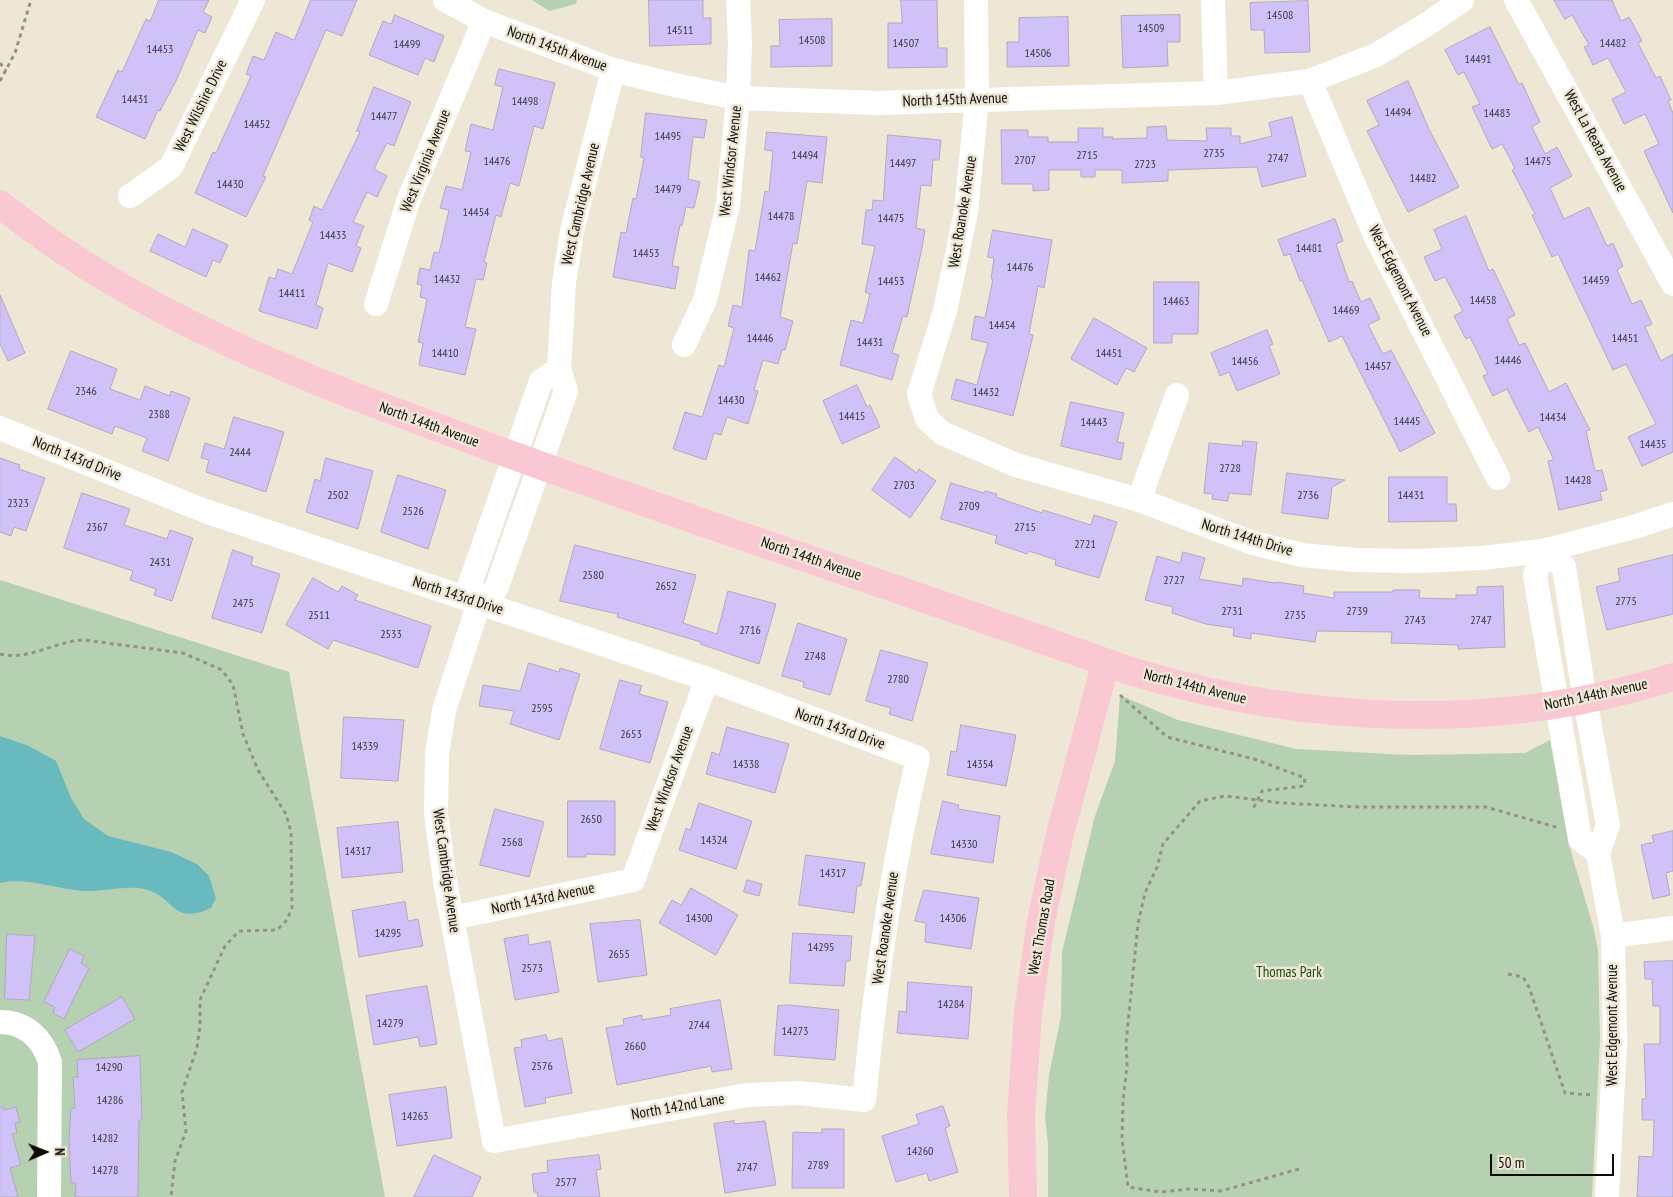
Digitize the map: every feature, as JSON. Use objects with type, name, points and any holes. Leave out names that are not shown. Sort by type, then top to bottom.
[{"type":"main road","name":"North 144th Avenue","points":[[0,204],[70,257],[212,336],[335,390],[527,461],[1178,686],[1232,698],[1343,714],[1458,713],[1558,705],[1644,686],[1673,677]]},
{"type":"main road","name":"West Thomas Road","points":[[1023,1197],[1021,1114],[1028,1013],[1041,921],[1059,838],[1106,662]]},
{"type":"street","name":"West Wilshire Drive","points":[[130,196],[171,166],[253,0]]},
{"type":"street","name":"North 145th Avenue","points":[[445,0],[484,21],[613,70],[738,98],[878,103],[1216,93],[1310,81],[1376,55],[1429,23],[1462,0]]},
{"type":"street","name":"West Windsor Avenue","points":[[684,345],[705,300],[728,205],[738,98],[740,45],[738,0]]},
{"type":"street","name":"West Roanoke Avenue","points":[[927,419],[919,394],[945,311],[966,212],[977,99],[976,0]]},
{"type":"street","points":[[1213,0],[1216,93]]},
{"type":"street","name":"West La Reata Avenue","points":[[1516,0],[1542,43],[1673,284]]},
{"type":"street","name":"West Virginia Avenue","points":[[376,304],[409,200],[484,21]]},
{"type":"street","name":"West Cambridge Avenue","points":[[494,1141],[452,918],[436,814],[437,755],[444,710],[479,603],[496,589],[508,553],[541,382],[559,370],[564,283],[572,231],[613,70]]},
{"type":"street","name":"West Edgemont Avenue","points":[[1310,81],[1375,235],[1498,478]]},
{"type":"street","points":[[1139,500],[1177,395]]},
{"type":"street","name":"North 144th Drive","points":[[927,419],[942,433],[1016,464],[1063,480],[1139,500],[1253,544],[1302,555],[1355,560],[1418,561],[1482,558],[1543,551],[1634,527],[1673,514]]},
{"type":"street","name":"North 143rd Drive","points":[[0,428],[205,511],[707,679],[918,758]]},
{"type":"street","name":"West Cambridge Avenue","points":[[479,603],[470,584],[485,544],[527,461]]},
{"type":"street","points":[[485,544],[508,553]]},
{"type":"street","points":[[1543,551],[1535,576],[1580,839],[1598,853]]},
{"type":"street","name":"West Edgemont Avenue","points":[[1543,551],[1564,567],[1585,700],[1608,825],[1598,853],[1613,936],[1615,1043],[1607,1197]]},
{"type":"street","name":"West Windsor Avenue","points":[[633,880],[707,679]]},
{"type":"street","name":"West Roanoke Avenue","points":[[864,1100],[870,1043],[899,838],[918,758]]},
{"type":"street","name":"North 143rd Avenue","points":[[452,918],[633,880]]},
{"type":"street","points":[[1613,936],[1673,928]]},
{"type":"street","points":[[6,1022],[29,1030],[46,1050],[50,1062],[49,1197]]},
{"type":"street","name":"North 142nd Lane","points":[[494,1141],[746,1095],[799,1093],[864,1100]]},
{"type":"path","points":[[0,81],[15,53],[31,0]]},
{"type":"path","points":[[0,63],[6,71]]},
{"type":"path","points":[[0,654],[14,657],[28,656],[70,641],[84,640],[184,654],[222,670],[233,685],[243,734],[258,770],[286,814],[292,832],[292,908],[287,920],[277,930],[239,931],[225,946],[200,1000],[200,1026],[197,1048],[182,1092],[186,1131],[174,1161],[171,1197]]},
{"type":"path","points":[[1106,662],[1120,695],[1167,737],[1254,759],[1305,778],[1304,786],[1262,791],[1252,811]]},
{"type":"path","points":[[1299,1169],[1221,1191],[1189,1189],[1161,1192],[1128,1187],[1122,1138],[1122,1102],[1127,1065],[1126,1043],[1138,924],[1145,893],[1157,867],[1163,844],[1200,801],[1225,796],[1256,800],[1392,808],[1486,807],[1553,827],[1565,828]]},
{"type":"path","points":[[1508,974],[1523,977],[1529,987],[1565,1093],[1598,1095]]},
{"type":"green space","points":[[532,0],[577,0],[576,4],[549,11]]},
{"type":"green space","points":[[0,580],[289,672],[385,1197],[0,1197]]},
{"type":"green space","name":"Thomas Park","points":[[1120,695],[1178,720],[1296,749],[1409,755],[1525,753],[1550,740],[1569,845],[1593,926],[1598,950],[1600,1040],[1592,1197],[1048,1197],[1048,1145],[1045,1117],[1049,1075],[1061,1016],[1062,952],[1095,816],[1115,761]]},
{"type":"water","points":[[0,736],[29,746],[56,761],[71,798],[84,819],[108,836],[171,852],[197,864],[209,876],[216,898],[211,908],[198,913],[188,914],[180,912],[155,893],[138,888],[83,891],[21,881],[0,883]]},
{"type":"building","points":[[159,0],[209,0],[203,12],[212,17],[205,33],[198,30],[176,81],[160,111],[158,110],[145,139],[96,117],[118,70],[122,72],[146,19],[150,21]]},
{"type":"building","points":[[311,0],[357,0],[342,36],[326,30],[263,176],[266,177],[246,217],[195,193],[213,152],[216,153],[251,76],[246,74],[253,56],[264,60],[276,32],[294,40]]},
{"type":"building","points":[[649,0],[703,0],[703,18],[711,18],[711,44],[650,46]]},
{"type":"building","points":[[901,0],[937,0],[938,48],[947,48],[947,67],[888,68],[888,23],[902,23]]},
{"type":"building","points":[[1554,0],[1612,0],[1621,21],[1629,17],[1642,41],[1638,43],[1656,78],[1660,76],[1671,100],[1668,101],[1673,113],[1673,213],[1644,151],[1659,144],[1645,114],[1624,124],[1612,99],[1626,92],[1608,58],[1593,65],[1584,47],[1589,45],[1572,15],[1565,19]]},
{"type":"building","points":[[1308,1],[1310,52],[1265,53],[1264,30],[1251,30],[1250,3]]},
{"type":"building","points":[[395,15],[444,36],[434,62],[425,58],[418,75],[369,55],[383,21],[391,24]]},
{"type":"building","points":[[1180,15],[1180,42],[1167,42],[1168,66],[1123,68],[1121,16]]},
{"type":"building","points":[[1068,17],[1069,66],[1007,67],[1007,42],[1019,42],[1019,18]]},
{"type":"building","points":[[832,19],[832,66],[771,67],[771,46],[780,46],[779,20]]},
{"type":"building","points":[[1490,27],[1519,85],[1522,83],[1540,122],[1532,127],[1545,154],[1557,147],[1572,176],[1550,188],[1564,219],[1589,207],[1607,246],[1613,243],[1623,266],[1617,270],[1632,304],[1641,300],[1652,324],[1645,327],[1661,361],[1673,354],[1673,452],[1642,466],[1628,437],[1656,424],[1626,364],[1613,370],[1558,254],[1552,257],[1532,215],[1535,214],[1512,170],[1515,168],[1502,144],[1492,149],[1472,107],[1480,104],[1464,72],[1458,75],[1445,50]]},
{"type":"building","points":[[499,69],[555,83],[543,129],[534,126],[519,186],[510,183],[501,217],[496,215],[484,262],[487,263],[483,280],[476,279],[465,327],[476,329],[465,375],[419,365],[423,343],[418,342],[427,299],[420,297],[422,285],[417,284],[420,268],[430,270],[434,252],[439,253],[449,210],[440,208],[446,186],[462,190],[471,152],[465,151],[471,124],[493,130],[503,87],[495,85]]},
{"type":"building","points":[[1408,81],[1429,129],[1459,187],[1408,212],[1367,131],[1379,125],[1367,101]]},
{"type":"building","points":[[374,87],[411,102],[394,146],[387,143],[374,169],[387,176],[377,197],[367,192],[353,222],[364,226],[356,246],[361,248],[352,272],[328,263],[316,305],[323,308],[317,329],[259,311],[269,277],[275,279],[278,269],[292,274],[313,222],[309,220],[314,206],[322,210],[360,132],[357,131]]},
{"type":"building","points":[[646,113],[707,120],[704,138],[693,137],[688,179],[700,182],[694,208],[686,207],[682,226],[680,225],[672,266],[679,267],[675,289],[613,277],[621,232],[626,233],[633,198],[636,199],[644,158],[641,157]]},
{"type":"building","points":[[1292,117],[1306,176],[1262,187],[1257,167],[1168,170],[1168,181],[1122,183],[1122,170],[1095,170],[1095,177],[1081,177],[1081,170],[1049,170],[1049,190],[1033,191],[1033,184],[1002,184],[1001,130],[1028,130],[1028,137],[1048,137],[1048,142],[1078,142],[1078,128],[1103,128],[1103,137],[1113,137],[1113,139],[1147,138],[1147,127],[1166,126],[1167,140],[1207,141],[1206,128],[1231,128],[1231,136],[1240,136],[1240,144],[1272,136],[1269,123]]},
{"type":"building","points":[[767,132],[827,137],[822,183],[807,181],[797,244],[793,243],[780,317],[793,321],[785,350],[782,350],[778,364],[763,360],[754,390],[758,391],[748,424],[727,417],[721,435],[714,433],[706,460],[673,449],[685,412],[702,417],[719,365],[724,367],[734,328],[728,326],[733,305],[742,307],[749,250],[755,251],[765,191],[769,192],[773,151],[765,150]]},
{"type":"building","points":[[888,135],[941,140],[939,160],[933,160],[931,186],[921,185],[916,228],[925,230],[907,317],[903,316],[892,353],[899,355],[892,380],[840,365],[851,320],[863,323],[870,294],[865,292],[875,246],[862,244],[866,210],[872,210],[873,200],[883,201]]},
{"type":"building","points":[[1466,216],[1489,271],[1493,269],[1515,315],[1507,319],[1519,345],[1525,343],[1549,392],[1566,383],[1590,430],[1586,431],[1595,471],[1602,470],[1607,490],[1600,492],[1602,500],[1559,510],[1548,461],[1554,460],[1538,427],[1529,432],[1507,389],[1493,396],[1483,376],[1488,374],[1470,337],[1466,339],[1454,316],[1463,311],[1445,277],[1435,281],[1424,257],[1442,249],[1434,230]]},
{"type":"building","points":[[1335,219],[1343,241],[1336,244],[1349,282],[1352,281],[1361,302],[1370,298],[1380,319],[1368,325],[1383,354],[1391,350],[1435,433],[1400,452],[1342,336],[1329,342],[1302,280],[1300,281],[1290,254],[1284,256],[1278,240]]},
{"type":"building","points":[[193,229],[228,245],[220,263],[213,260],[206,277],[150,251],[158,234],[185,247]]},
{"type":"building","points":[[993,230],[1052,240],[1044,288],[1038,286],[1029,334],[1033,335],[1013,416],[951,399],[956,379],[977,385],[988,343],[971,339],[975,316],[985,318],[993,279],[991,279],[994,258],[988,257]]},
{"type":"building","points":[[1154,282],[1199,282],[1198,334],[1172,334],[1172,343],[1154,343]]},
{"type":"building","points":[[0,295],[25,353],[8,361],[0,344]]},
{"type":"building","points":[[1094,318],[1147,348],[1134,372],[1126,368],[1117,385],[1071,359]]},
{"type":"building","points":[[1267,330],[1273,344],[1269,346],[1280,374],[1237,391],[1229,372],[1220,376],[1211,353]]},
{"type":"building","points":[[71,351],[117,369],[110,389],[140,400],[145,386],[170,396],[171,391],[190,398],[168,461],[142,451],[147,438],[115,426],[112,434],[48,409]]},
{"type":"building","points":[[857,385],[867,407],[870,405],[880,427],[842,444],[823,401]]},
{"type":"building","points":[[1071,402],[1124,413],[1117,442],[1124,443],[1121,460],[1061,446]]},
{"type":"building","points":[[234,417],[284,432],[266,492],[206,472],[209,460],[201,458],[205,443],[224,449]]},
{"type":"building","points":[[1243,441],[1257,442],[1251,495],[1229,493],[1228,501],[1212,499],[1213,494],[1204,493],[1209,443],[1242,446]]},
{"type":"building","points":[[895,457],[917,473],[919,469],[936,481],[910,518],[872,490]]},
{"type":"building","points":[[0,458],[20,465],[19,469],[45,478],[26,531],[14,527],[11,536],[0,532]]},
{"type":"building","points":[[326,458],[373,471],[358,529],[306,512],[315,479],[320,481]]},
{"type":"building","points":[[1287,473],[1345,480],[1332,487],[1328,519],[1282,513]]},
{"type":"building","points":[[398,475],[446,490],[428,549],[381,532]]},
{"type":"building","points":[[1389,477],[1447,477],[1447,504],[1456,504],[1457,521],[1389,522]]},
{"type":"building","points":[[951,483],[984,493],[985,491],[997,494],[996,497],[1042,513],[1043,510],[1091,525],[1094,515],[1117,522],[1099,578],[1055,565],[1056,560],[1029,551],[1027,554],[995,543],[997,536],[941,519]]},
{"type":"building","points":[[82,493],[130,509],[124,525],[167,539],[170,530],[193,538],[172,601],[154,595],[156,589],[130,580],[133,571],[64,548]]},
{"type":"building","points":[[575,545],[696,575],[683,623],[717,634],[728,591],[776,604],[759,664],[700,644],[701,642],[617,617],[618,614],[560,601]]},
{"type":"building","points":[[233,550],[253,557],[251,565],[280,574],[262,633],[212,618]]},
{"type":"building","points":[[1183,552],[1205,558],[1199,579],[1242,586],[1243,578],[1276,582],[1304,586],[1303,593],[1334,598],[1334,592],[1420,590],[1419,598],[1456,599],[1456,595],[1477,595],[1477,587],[1503,586],[1505,647],[1458,649],[1458,645],[1391,643],[1392,632],[1317,631],[1315,642],[1251,633],[1251,639],[1233,636],[1234,628],[1206,624],[1172,613],[1173,607],[1145,600],[1157,556],[1180,563]]},
{"type":"building","points":[[1673,555],[1673,614],[1607,630],[1596,587],[1620,581],[1618,569]]},
{"type":"building","points":[[313,578],[338,592],[342,586],[358,595],[355,600],[431,626],[418,668],[333,640],[328,649],[286,625]]},
{"type":"building","points":[[798,623],[847,639],[830,695],[803,687],[804,682],[782,676]]},
{"type":"building","points":[[881,650],[928,663],[912,721],[889,714],[891,708],[866,701]]},
{"type":"building","points":[[529,663],[559,672],[560,668],[580,674],[559,740],[510,724],[514,711],[479,706],[483,685],[520,691]]},
{"type":"building","points":[[620,680],[642,686],[639,694],[668,702],[650,763],[600,749]]},
{"type":"building","points":[[344,717],[404,720],[398,781],[341,778]]},
{"type":"building","points":[[961,725],[1016,735],[1006,786],[947,775],[951,751],[956,752]]},
{"type":"building","points":[[727,727],[789,744],[775,793],[706,774],[712,752],[719,755]]},
{"type":"building","points":[[568,801],[615,801],[615,855],[586,854],[586,857],[568,857]]},
{"type":"building","points":[[943,801],[959,805],[958,809],[1000,816],[993,863],[931,854]]},
{"type":"building","points":[[699,803],[752,821],[736,869],[679,850],[686,828],[690,830]]},
{"type":"building","points":[[495,809],[544,822],[529,877],[480,865]]},
{"type":"building","points":[[398,822],[403,872],[342,878],[337,828]]},
{"type":"building","points":[[1673,831],[1673,871],[1666,873],[1670,895],[1653,899],[1641,845],[1654,842],[1652,836]]},
{"type":"building","points":[[806,855],[865,863],[861,886],[857,886],[854,913],[799,905]]},
{"type":"building","points":[[747,880],[762,884],[759,896],[744,892]]},
{"type":"building","points":[[691,888],[738,915],[716,955],[659,923],[672,900],[681,905]]},
{"type":"building","points":[[924,890],[979,898],[971,949],[925,942],[926,923],[915,921]]},
{"type":"building","points":[[405,902],[408,921],[418,919],[423,946],[359,957],[352,911]]},
{"type":"building","points":[[640,920],[647,975],[598,982],[590,924]]},
{"type":"building","points":[[793,933],[852,936],[850,961],[846,961],[844,986],[790,983]]},
{"type":"building","points":[[7,934],[35,936],[29,1000],[5,999]]},
{"type":"building","points":[[528,935],[529,945],[550,941],[559,992],[515,1000],[504,939]]},
{"type":"building","points":[[70,949],[84,956],[81,963],[89,968],[64,1019],[53,1013],[55,1007],[44,1002]]},
{"type":"building","points":[[1673,961],[1673,1197],[1637,1197],[1639,1156],[1653,1157],[1654,1120],[1642,1120],[1642,1099],[1646,1099],[1644,1044],[1660,1044],[1660,1006],[1653,1006],[1652,979],[1645,979],[1644,962]]},
{"type":"building","points":[[908,982],[972,987],[968,1039],[897,1033],[899,1011],[906,1012]]},
{"type":"building","points":[[427,986],[437,1044],[420,1047],[418,1037],[374,1045],[366,996]]},
{"type":"building","points":[[122,997],[135,1019],[78,1052],[65,1030]]},
{"type":"building","points":[[720,1000],[732,1069],[712,1072],[711,1066],[617,1085],[606,1028],[624,1025],[623,1019],[642,1015],[642,1020],[671,1015],[670,1009]]},
{"type":"building","points":[[789,1005],[839,1010],[835,1060],[774,1055],[778,1006]]},
{"type":"building","points":[[546,1035],[548,1041],[562,1038],[572,1093],[545,1098],[546,1103],[525,1107],[514,1048],[522,1047],[521,1040]]},
{"type":"building","points":[[140,1056],[142,1120],[139,1120],[138,1197],[75,1197],[76,1183],[71,1183],[69,1139],[71,1108],[75,1108],[73,1077],[78,1077],[77,1060]]},
{"type":"building","points":[[446,1087],[452,1138],[397,1146],[389,1095]]},
{"type":"building","points":[[943,1106],[950,1126],[945,1128],[958,1172],[929,1181],[927,1173],[896,1182],[882,1136],[919,1124],[916,1115]]},
{"type":"building","points":[[0,1107],[3,1107],[4,1110],[16,1107],[20,1122],[15,1123],[17,1133],[12,1134],[21,1165],[10,1168],[18,1197],[0,1197]]},
{"type":"building","points":[[734,1121],[734,1124],[765,1121],[776,1185],[725,1193],[714,1124]]},
{"type":"building","points":[[822,1129],[844,1129],[844,1188],[792,1188],[793,1132],[822,1133]]},
{"type":"building","points":[[434,1155],[481,1177],[472,1197],[414,1197]]},
{"type":"building","points":[[599,1155],[601,1169],[596,1170],[600,1197],[538,1197],[537,1192],[534,1192],[532,1174],[548,1172],[547,1161]]}]
